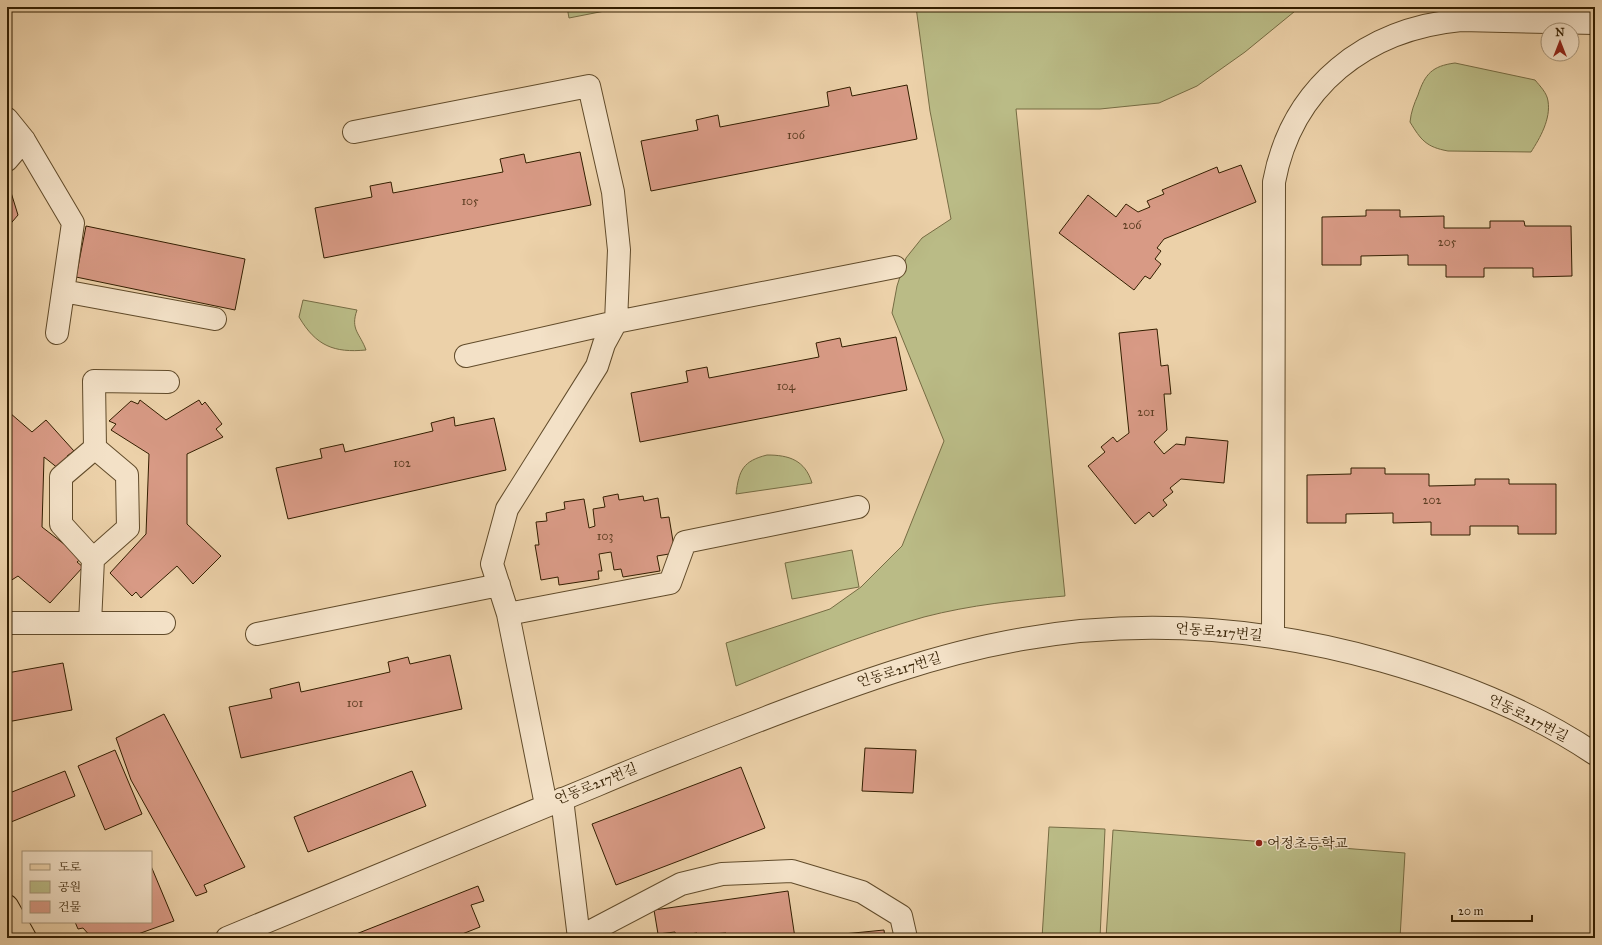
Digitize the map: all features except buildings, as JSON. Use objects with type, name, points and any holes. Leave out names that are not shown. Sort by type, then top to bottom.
[{"type":"main road","points":[[7,906],[25,938]]},
{"type":"street","points":[[1273,637],[1274,182],[1280,153],[1298,116],[1307,100],[1348,60],[1366,48],[1400,33],[1429,24],[1461,20],[1595,22]]},
{"type":"street","points":[[354,132],[589,86],[612,192],[619,250],[616,322],[604,344],[597,366],[508,509],[492,564],[508,614],[554,802],[579,938],[681,884],[722,874],[792,871],[862,892],[901,916],[906,938]]},
{"type":"street","points":[[7,119],[24,140],[73,223],[56,333]]},
{"type":"street","points":[[7,160],[24,140]]},
{"type":"street","points":[[466,356],[616,322],[895,268]]},
{"type":"street","points":[[63,291],[215,319]]},
{"type":"street","points":[[93,558],[128,528],[127,475],[95,448],[94,381],[168,382]]},
{"type":"street","points":[[90,623],[93,558],[61,524],[61,477],[95,448]]},
{"type":"street","points":[[508,614],[670,583],[685,542],[858,507]]},
{"type":"street","points":[[257,634],[499,585]]},
{"type":"street","points":[[7,624],[164,623]]},
{"type":"street","name":"언동로217번길","points":[[227,938],[655,761],[886,673],[974,649],[1025,638],[1125,629],[1171,628],[1222,630],[1273,637],[1361,655],[1454,683],[1506,704],[1554,729],[1595,754]]},
{"type":"green space","points":[[567,7],[625,7],[569,18]]},
{"type":"green space","points":[[916,7],[1300,7],[1245,52],[1197,86],[1159,103],[1100,109],[1016,109],[1065,596],[1030,599],[959,609],[924,617],[853,640],[736,686],[726,643],[830,609],[861,587],[902,546],[944,441],[892,313],[897,286],[906,258],[922,238],[951,219],[930,111]]},
{"type":"green space","points":[[1455,63],[1535,80],[1546,95],[1548,101],[1548,115],[1544,128],[1531,152],[1448,151],[1429,145],[1417,134],[1410,122],[1411,115],[1427,76],[1430,72],[1440,66]]},
{"type":"green space","points":[[303,300],[357,310],[355,327],[366,350],[355,351],[335,349],[319,341],[305,327],[299,317]]},
{"type":"green space","points":[[767,455],[782,456],[795,460],[805,469],[812,483],[736,494],[741,473],[747,464],[752,460]]},
{"type":"green space","points":[[852,550],[859,587],[792,599],[785,563]]},
{"type":"green space","points":[[1049,827],[1105,829],[1100,938],[1042,938]]},
{"type":"green space","points":[[1113,830],[1405,853],[1400,938],[1106,938]]},
{"type":"place","name":"어정초등학교","points":[[1259,843]]}]
